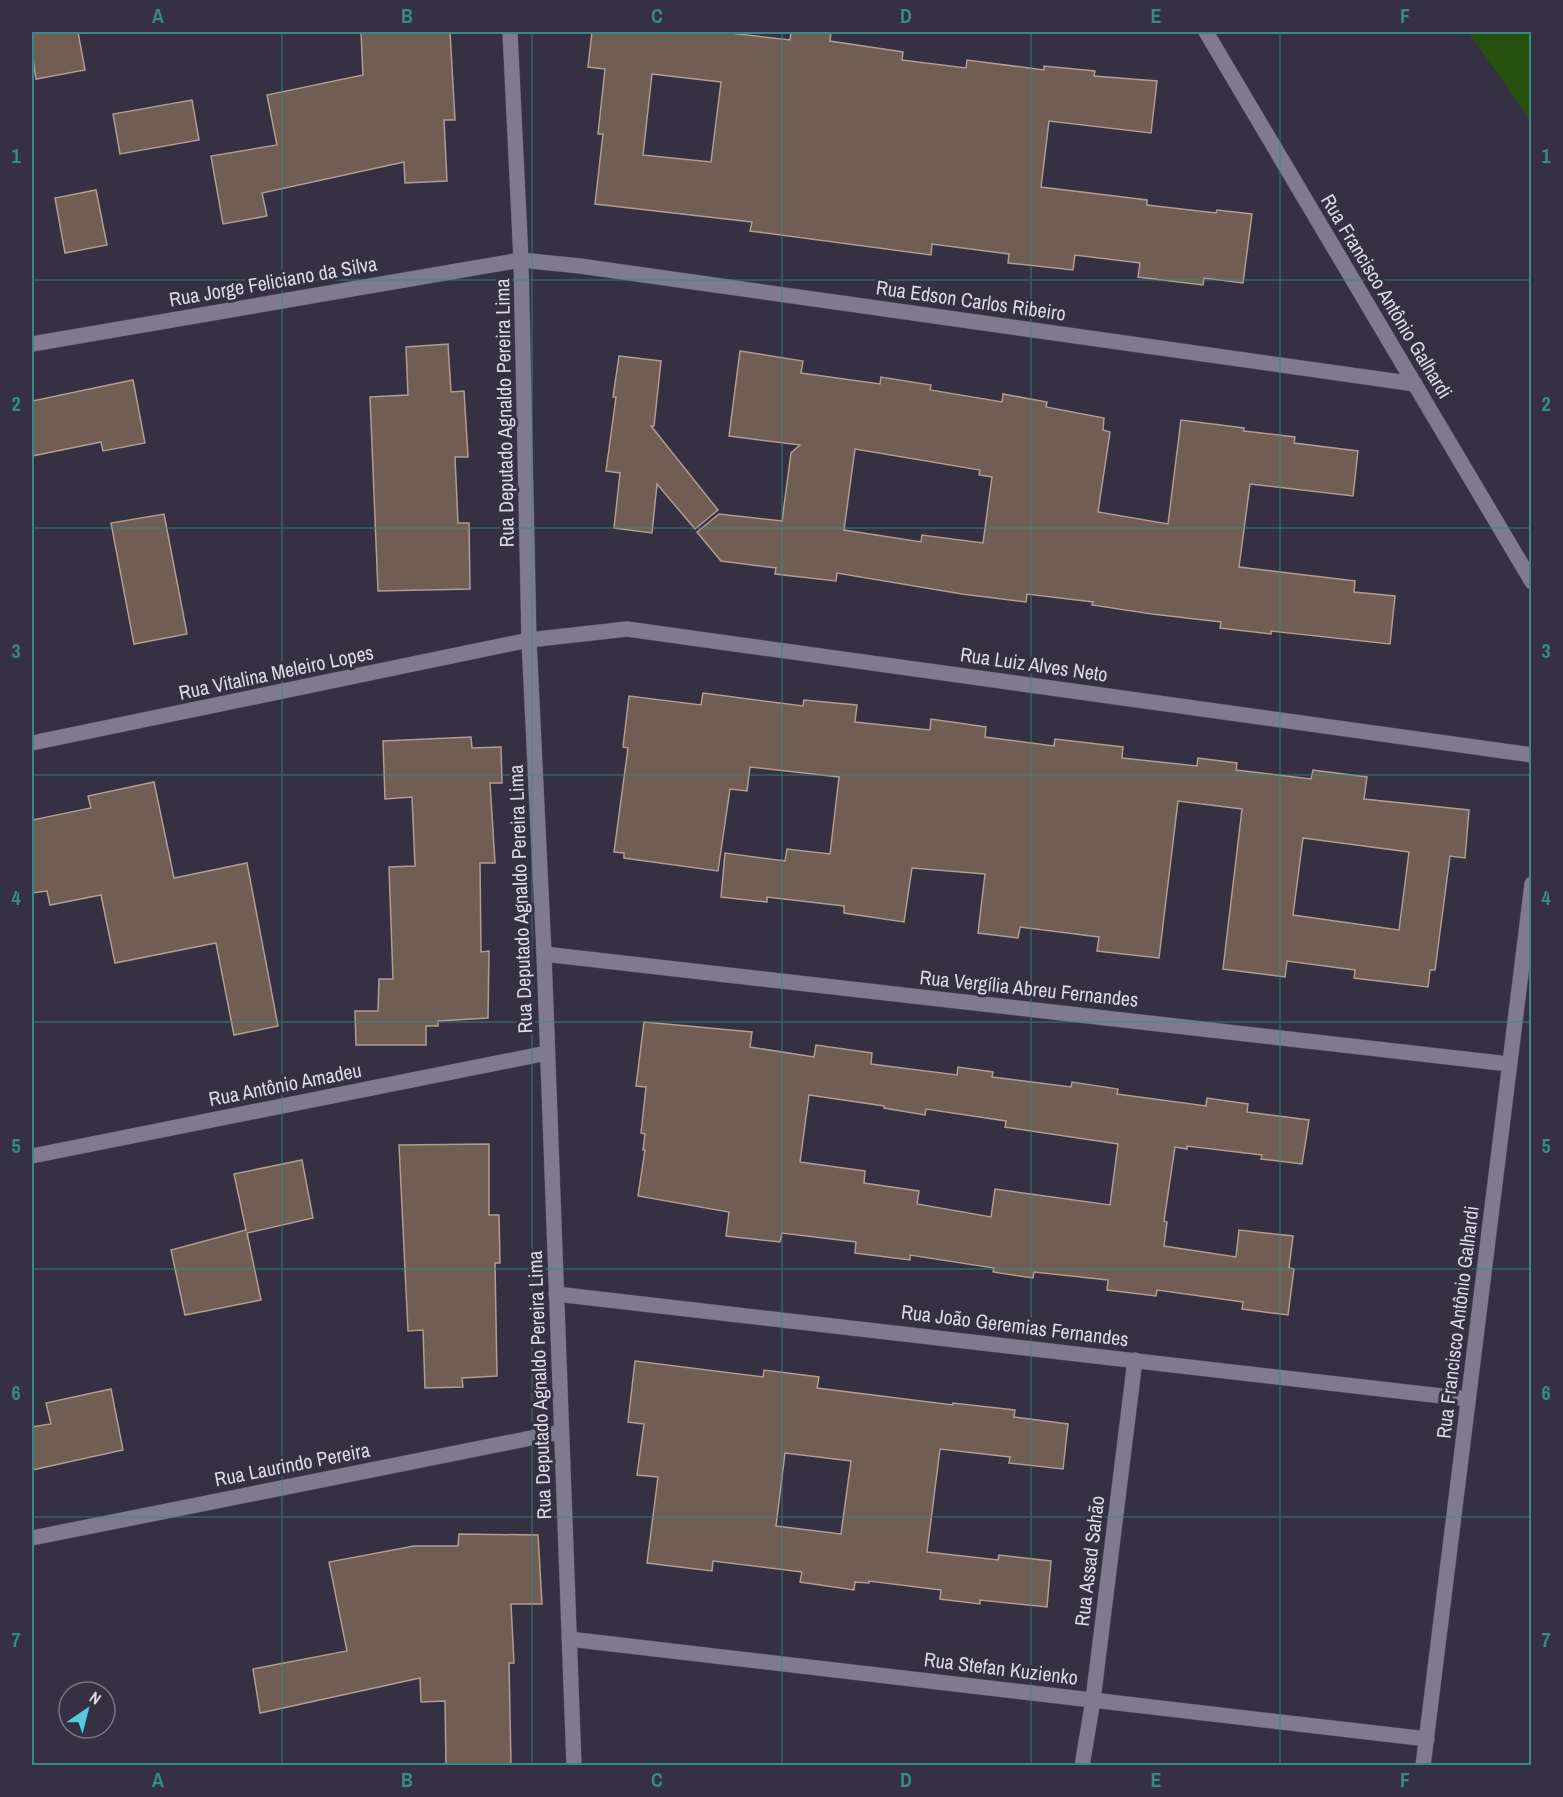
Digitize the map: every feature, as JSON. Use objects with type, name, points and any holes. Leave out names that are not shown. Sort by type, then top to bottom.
[{"type":"street","name":"Rua Deputado Agnaldo Pereira Lima","points":[[510,32],[521,260],[530,640],[574,1766]]},
{"type":"street","name":"Rua Francisco Antônio Galhardi","points":[[1206,32],[1532,582]]},
{"type":"street","name":"Rua Jorge Feliciano da Silva","points":[[32,344],[521,260]]},
{"type":"street","name":"Rua Edson Carlos Ribeiro","points":[[521,260],[580,266],[1415,384]]},
{"type":"street","name":"Rua Luiz Alves Neto","points":[[530,640],[627,629],[1532,755]]},
{"type":"street","name":"Rua Vitalina Meleiro Lopes","points":[[32,743],[530,640]]},
{"type":"street","name":"Rua Francisco Antônio Galhardi","points":[[1423,1766],[1532,884]]},
{"type":"street","name":"Rua Vergília Abreu Fernandes","points":[[544,954],[1509,1064]]},
{"type":"street","name":"Rua Antônio Amadeu","points":[[32,1156],[547,1053]]},
{"type":"street","name":"Rua João Geremias Fernandes","points":[[556,1294],[1468,1398]]},
{"type":"street","name":"Rua Assad Sahão","points":[[1082,1766],[1093,1700],[1135,1360]]},
{"type":"street","name":"Rua Laurindo Pereira","points":[[32,1538],[561,1432]]},
{"type":"street","name":"Rua Stefan Kuzienko","points":[[569,1639],[1427,1740]]},
{"type":"green space","points":[[1468,32],[1531,32],[1531,121]]},
{"type":"building","points":[[32,32],[78,32],[85,70],[36,79]]},
{"type":"building","points":[[361,32],[450,32],[455,120],[444,120],[447,181],[405,183],[404,162],[262,193],[267,216],[223,224],[211,156],[277,145],[267,95],[363,75]]},
{"type":"building","points":[[592,32],[722,32],[790,40],[791,32],[831,32],[830,41],[903,52],[902,60],[966,68],[967,60],[1044,70],[1044,66],[1095,71],[1094,76],[1157,81],[1151,133],[1049,121],[1041,187],[1147,200],[1147,205],[1216,213],[1217,210],[1252,214],[1243,283],[1204,278],[1203,285],[1138,277],[1140,263],[1075,255],[1073,270],[1008,263],[1009,254],[932,244],[931,255],[750,231],[752,222],[595,204],[603,134],[598,134],[605,69],[588,67]],"holes":[[[652,74],[721,82],[711,162],[643,155]]]},
{"type":"building","points":[[192,100],[199,140],[120,154],[113,114]]},
{"type":"building","points":[[96,190],[107,245],[65,253],[55,198]]},
{"type":"building","points":[[448,344],[451,392],[464,391],[468,457],[455,457],[458,523],[469,523],[470,589],[378,591],[370,397],[408,395],[406,347]]},
{"type":"building","points":[[740,351],[803,361],[801,373],[880,384],[881,377],[931,385],[930,390],[1002,402],[1003,394],[1047,402],[1046,407],[1104,418],[1103,430],[1110,432],[1098,512],[1168,524],[1181,420],[1295,437],[1294,443],[1358,451],[1353,496],[1250,484],[1239,567],[1355,581],[1354,592],[1395,596],[1390,644],[1220,628],[1221,622],[1152,614],[1092,605],[1093,602],[1027,594],[1026,602],[837,573],[836,581],[775,574],[776,568],[721,561],[697,532],[719,514],[782,521],[791,453],[800,445],[729,436]],"holes":[[[855,449],[980,470],[979,475],[992,477],[983,543],[922,535],[921,542],[844,530]]]},
{"type":"building","points":[[619,356],[661,361],[654,426],[651,426],[718,510],[695,529],[657,484],[652,533],[614,528],[620,473],[606,471]]},
{"type":"building","points":[[133,380],[145,443],[103,451],[101,442],[32,456],[32,401]]},
{"type":"building","points":[[164,514],[187,634],[134,644],[111,523]]},
{"type":"building","points":[[703,693],[803,706],[804,700],[857,705],[855,722],[930,730],[931,719],[986,727],[985,737],[1054,746],[1055,739],[1123,747],[1122,758],[1197,766],[1198,758],[1237,763],[1236,770],[1311,779],[1313,770],[1367,777],[1364,799],[1469,810],[1465,858],[1450,856],[1435,970],[1430,970],[1428,987],[1354,978],[1355,970],[1287,961],[1285,977],[1223,969],[1242,809],[1178,801],[1159,958],[1097,951],[1099,937],[1020,927],[1018,938],[978,933],[985,874],[912,868],[904,922],[844,913],[844,906],[767,897],[767,902],[721,897],[725,853],[785,861],[787,849],[830,854],[839,777],[750,767],[747,791],[730,789],[718,871],[624,858],[624,853],[614,852],[628,748],[623,747],[629,696],[701,705]],"holes":[[[1303,838],[1409,852],[1399,930],[1293,915]]]},
{"type":"building","points":[[471,737],[472,748],[501,747],[502,783],[490,783],[495,863],[480,863],[481,952],[489,951],[488,1018],[438,1021],[438,1026],[426,1026],[426,1045],[356,1045],[355,1011],[378,1011],[379,979],[393,979],[389,867],[415,866],[412,797],[385,799],[383,741]]},
{"type":"building","points":[[154,782],[174,878],[247,863],[278,1026],[234,1035],[216,943],[115,963],[101,895],[50,905],[47,891],[32,893],[32,820],[91,808],[88,796]]},
{"type":"building","points":[[644,1022],[752,1032],[750,1047],[814,1057],[816,1045],[872,1053],[871,1064],[957,1075],[958,1067],[993,1072],[992,1077],[1071,1087],[1072,1082],[1118,1089],[1117,1094],[1206,1106],[1207,1098],[1248,1104],[1247,1112],[1309,1120],[1302,1164],[1261,1159],[1262,1155],[1187,1146],[1187,1149],[1175,1147],[1164,1221],[1167,1222],[1164,1246],[1236,1257],[1239,1230],[1293,1236],[1289,1268],[1294,1269],[1288,1315],[1242,1309],[1243,1302],[1157,1290],[1156,1296],[1107,1290],[1108,1280],[1034,1272],[1033,1278],[993,1272],[994,1268],[910,1255],[910,1260],[855,1253],[856,1242],[782,1233],[780,1242],[726,1236],[729,1212],[638,1196],[645,1150],[643,1150],[645,1134],[641,1133],[646,1087],[636,1086]],"holes":[[[809,1095],[884,1106],[884,1108],[925,1115],[926,1109],[1006,1121],[1005,1127],[1118,1144],[1110,1205],[995,1189],[991,1217],[917,1204],[919,1191],[864,1183],[865,1171],[800,1162]]]},
{"type":"building","points":[[489,1144],[489,1215],[499,1215],[500,1263],[495,1263],[497,1376],[462,1378],[463,1387],[425,1388],[423,1330],[408,1331],[399,1145]]},
{"type":"building","points":[[302,1160],[313,1218],[247,1233],[261,1300],[185,1315],[171,1250],[246,1230],[234,1174]]},
{"type":"building","points":[[635,1361],[763,1377],[764,1370],[819,1377],[817,1388],[953,1405],[953,1403],[1015,1410],[1014,1417],[1068,1424],[1063,1469],[1009,1463],[1010,1457],[940,1449],[927,1552],[998,1560],[999,1555],[1051,1561],[1047,1607],[980,1600],[980,1604],[940,1599],[941,1590],[869,1581],[869,1583],[855,1582],[854,1590],[800,1582],[802,1572],[713,1561],[712,1571],[647,1563],[658,1477],[637,1475],[644,1424],[628,1422]],"holes":[[[785,1453],[851,1461],[841,1534],[776,1526]]]},
{"type":"building","points":[[111,1389],[123,1450],[32,1470],[32,1427],[51,1424],[46,1403]]},
{"type":"building","points":[[459,1534],[538,1535],[542,1604],[511,1604],[514,1663],[509,1663],[511,1766],[446,1766],[445,1701],[421,1702],[420,1678],[260,1713],[253,1669],[347,1651],[329,1562],[414,1546],[458,1546]]}]
